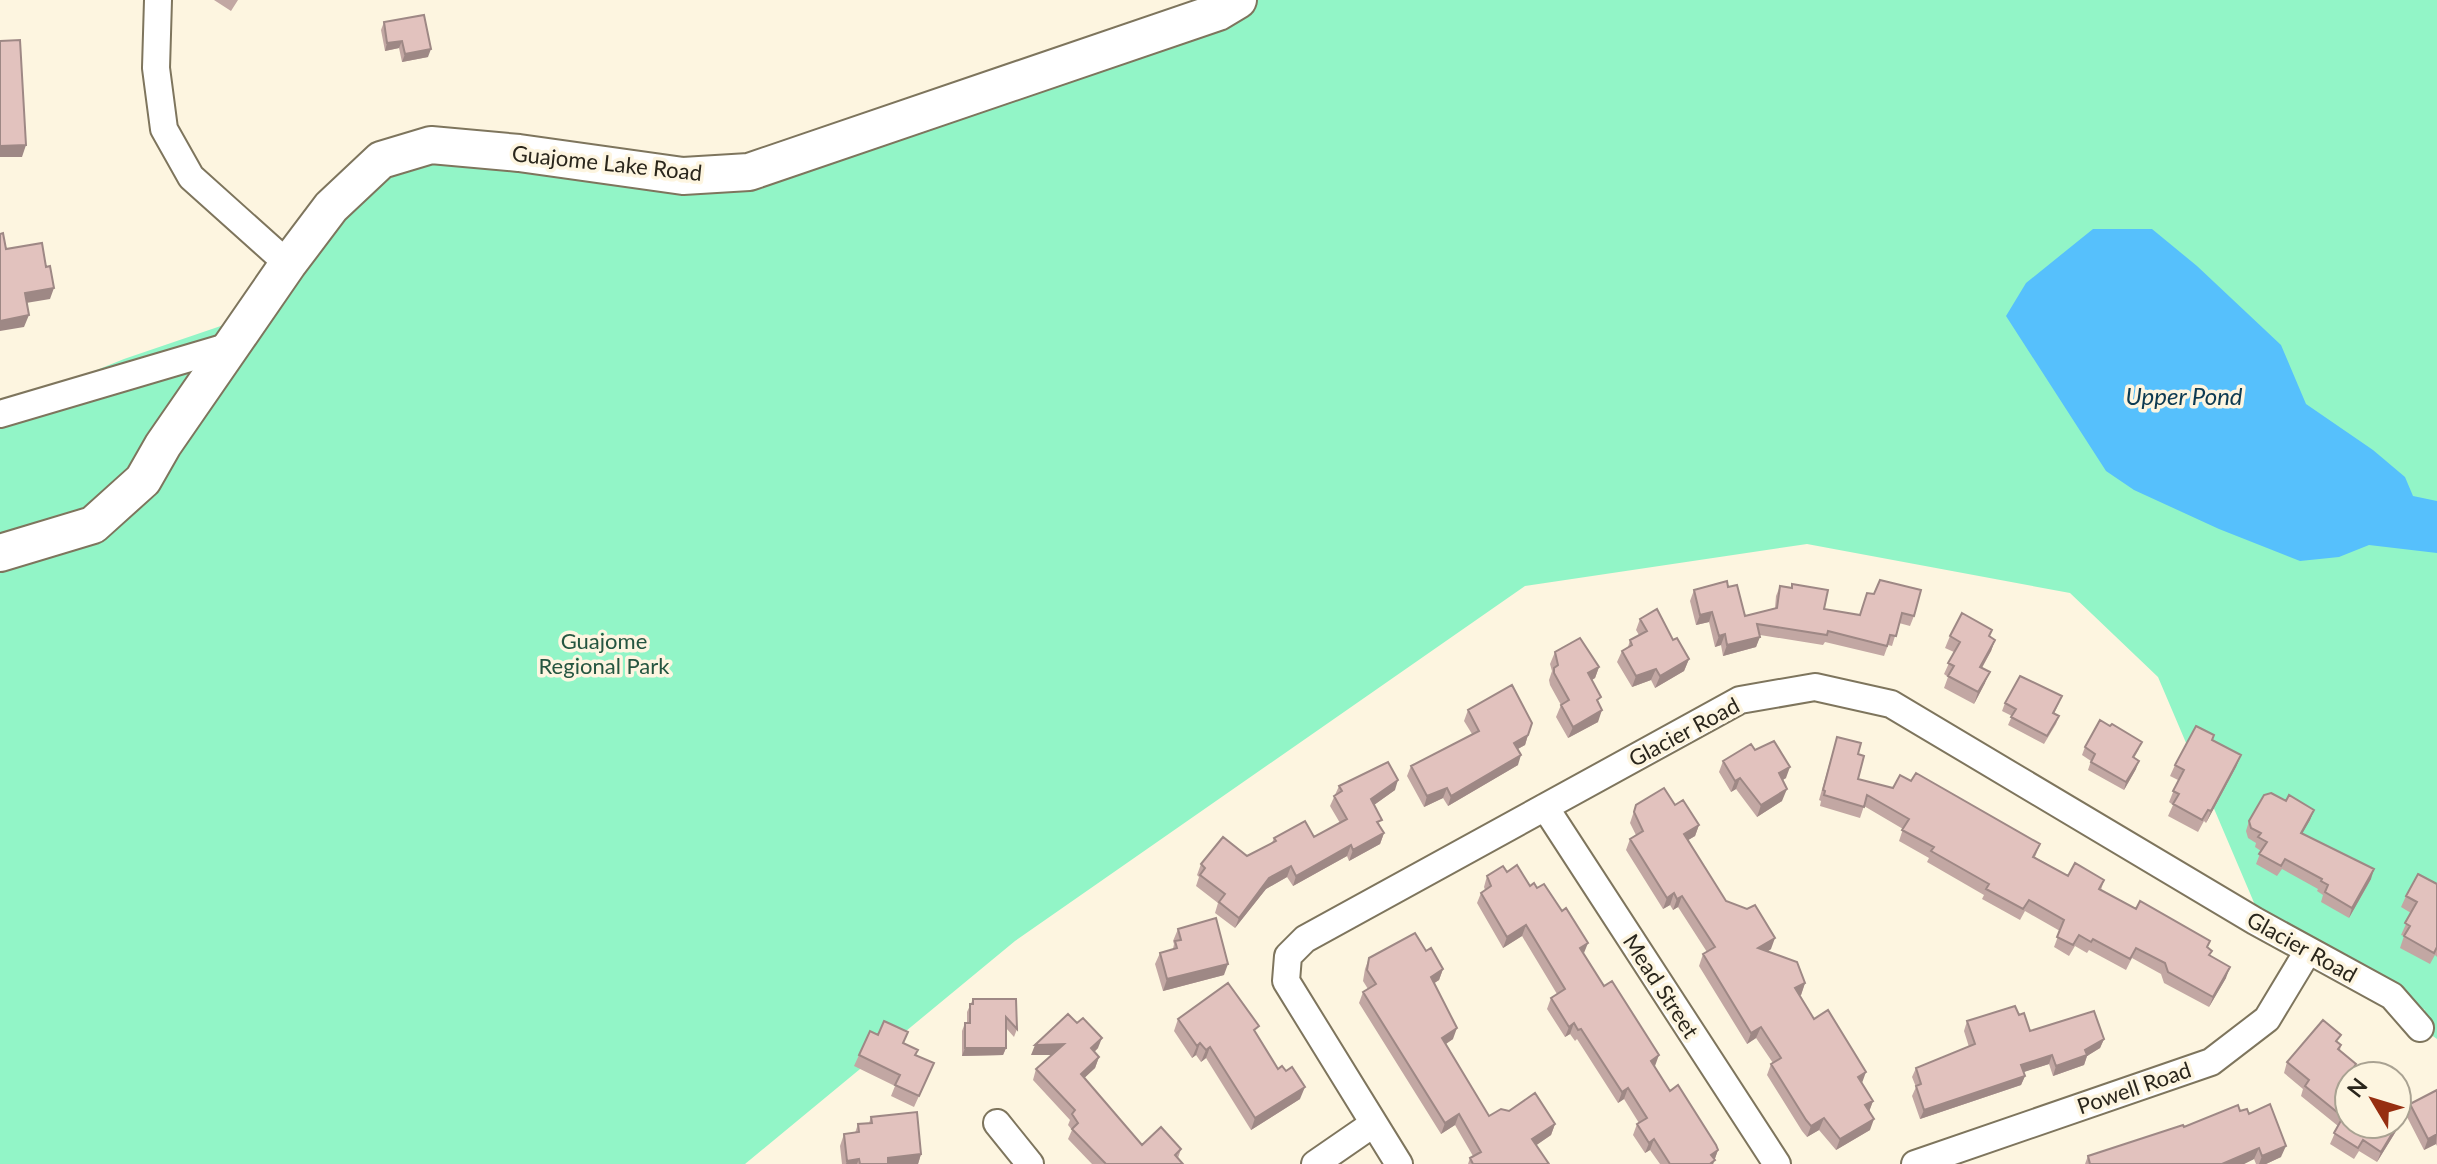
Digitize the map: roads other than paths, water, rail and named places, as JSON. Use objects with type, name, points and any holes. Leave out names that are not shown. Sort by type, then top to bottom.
[{"type":"street","points":[[158,0],[156,68],[164,129],[191,177],[288,264]]},
{"type":"street","name":"Guajome Lake Road","points":[[0,553],[93,525],[143,480],[163,445],[288,264],[331,207],[381,160],[431,145],[519,153],[683,176],[749,172],[1218,12],[1238,0]]},
{"type":"street","points":[[0,414],[230,346]]},
{"type":"street","name":"Glacier Road","points":[[1399,1164],[1286,981],[1288,956],[1305,939],[1740,700],[1815,687],[1891,704],[2308,951],[2392,996],[2420,1028]]},
{"type":"street","name":"Mead Street","points":[[1545,807],[1777,1164]]},
{"type":"street","name":"Powell Road","points":[[1915,1164],[2211,1062],[2267,1019],[2308,951]]},
{"type":"street","points":[[997,1123],[1030,1164]]},
{"type":"street","points":[[1315,1164],[1373,1124]]},
{"type":"water","name":"Upper Pond","points":[[2093,229],[2152,229],[2197,266],[2281,345],[2306,404],[2373,450],[2405,477],[2413,496],[2437,501],[2437,553],[2369,545],[2339,557],[2300,561],[2219,529],[2134,490],[2106,471],[2006,316],[2026,283]]},
{"type":"park label","name":"Guajome Regional Park","points":[[604,654]]}]
